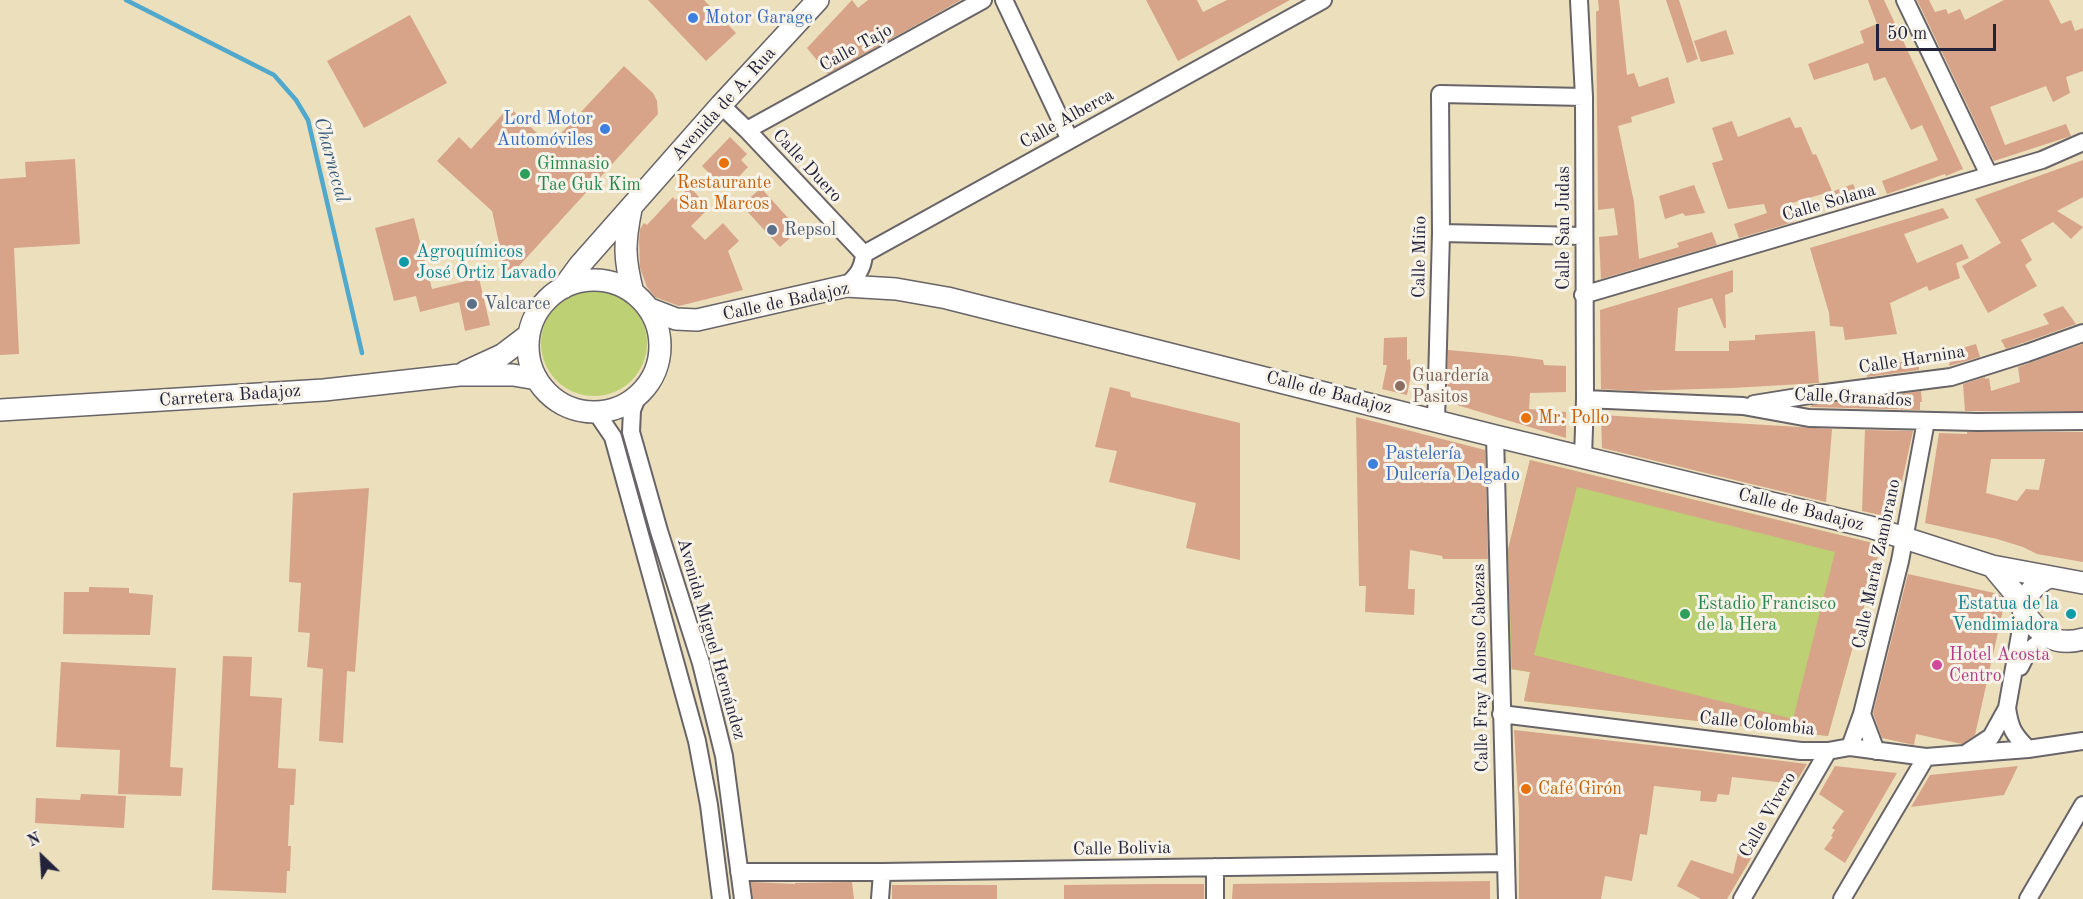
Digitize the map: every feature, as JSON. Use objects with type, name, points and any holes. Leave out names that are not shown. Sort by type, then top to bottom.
[{"type":"street","name":"Avenida de A. Rua","points":[[563,288],[579,266],[720,105],[818,0]]},
{"type":"street","name":"Calle Tajo","points":[[747,130],[983,0]]},
{"type":"street","points":[[1004,0],[1070,140]]},
{"type":"street","name":"Calle Alberca","points":[[864,254],[1323,0]]},
{"type":"street","name":"Calle San Judas","points":[[1579,0],[1584,97],[1585,399],[1583,457]]},
{"type":"street","points":[[1905,0],[1989,175]]},
{"type":"street","name":"Calle Miño","points":[[1436,420],[1441,233],[1440,94],[1584,97]]},
{"type":"street","name":"Calle Duero","points":[[720,105],[747,130],[864,254]]},
{"type":"street","name":"Calle Solana","points":[[1583,295],[2042,160],[2083,142]]},
{"type":"street","name":"Avenida de A. Rua","points":[[631,209],[624,240],[627,269],[633,292]]},
{"type":"street","points":[[1441,233],[1584,236]]},
{"type":"street","points":[[846,286],[858,274],[863,265],[864,254]]},
{"type":"street","points":[[588,280],[611,282],[633,292],[650,309],[658,327],[661,349],[656,372],[645,389],[614,411],[596,412],[568,407],[550,395],[537,379],[529,360],[527,336],[534,318],[547,300],[563,288],[588,280]]},
{"type":"street","name":"Calle de Badajoz","points":[[650,309],[676,319],[697,321],[846,286],[896,289],[946,298],[1495,436],[1870,527],[1992,566],[2083,583]]},
{"type":"street","name":"Calle de Badajoz","points":[[661,349],[697,321]]},
{"type":"street","name":"Calle Harnina","points":[[1743,406],[1952,377],[2083,333]]},
{"type":"street","name":"Carretera Badajoz","points":[[459,375],[502,355],[527,336]]},
{"type":"street","name":"Carretera Badajoz","points":[[0,410],[324,390],[459,375],[527,376],[537,379]]},
{"type":"street","name":"Avenida Miguel Hernández","points":[[638,395],[632,410],[631,432],[653,511],[701,663],[724,756],[742,899]]},
{"type":"street","name":"Calle Granados","points":[[1585,399],[1743,406],[1809,418],[2083,421]]},
{"type":"street","points":[[596,412],[614,437],[696,741],[709,804],[721,899]]},
{"type":"street","name":"Calle María Zambrano","points":[[1850,747],[1862,714],[1905,537],[1926,421]]},
{"type":"street","name":"Calle Fray Alonso Cabezas","points":[[1495,436],[1507,899]]},
{"type":"street","points":[[1992,566],[2014,591],[2024,612],[2036,629],[2047,637],[2074,641],[2083,639]]},
{"type":"street","points":[[1966,753],[1991,737],[2007,708],[2025,602],[2030,591],[2049,577]]},
{"type":"street","points":[[2013,678],[2028,651],[2047,637]]},
{"type":"street","points":[[2007,708],[2014,735],[2036,747]]},
{"type":"street","name":"Calle Colombia","points":[[1501,714],[1802,751],[1828,751],[1850,747],[1926,757],[2083,741]]},
{"type":"street","points":[[1862,714],[1876,751]]},
{"type":"street","name":"Calle Vivero","points":[[1742,899],[1828,751]]},
{"type":"street","points":[[1842,899],[1926,757]]},
{"type":"street","points":[[2028,899],[2083,805]]},
{"type":"street","name":"Calle Bolivia","points":[[739,872],[1506,863]]},
{"type":"street","points":[[1215,867],[1215,899]]},
{"type":"street","points":[[880,899],[882,872]]},
{"type":"green space","points":[[594,290],[614,294],[631,306],[643,323],[647,343],[643,363],[631,380],[614,392],[594,396],[574,392],[557,380],[545,363],[541,343],[545,323],[557,306],[574,294]]},
{"type":"green space","name":"Estadio Francisco de la Hera","points":[[1530,460],[1881,545],[1828,736],[1524,701],[1530,672],[1509,669],[1506,559]]},
{"type":"building","name":"Motor Garage","points":[[648,0],[704,0],[736,33],[706,61]]},
{"type":"building","points":[[852,0],[858,8],[868,0],[961,0],[828,74],[807,48]]},
{"type":"building","points":[[1146,0],[1197,0],[1203,12],[1227,0],[1290,0],[1178,61]]},
{"type":"building","points":[[1598,0],[1619,0],[1627,75],[1634,73],[1639,87],[1668,77],[1675,103],[1631,117],[1632,122],[1618,126],[1634,202],[1639,259],[1679,247],[1677,243],[1712,232],[1717,245],[1601,279],[1599,237],[1618,235],[1614,208],[1598,210],[1596,12],[1599,10]]},
{"type":"building","points":[[1666,0],[1679,0],[1698,59],[1687,63]]},
{"type":"building","points":[[1868,0],[1884,0],[1963,169],[1887,194],[1882,181],[1938,160],[1922,125],[1911,130],[1885,77],[1874,81],[1868,63],[1814,80],[1808,64],[1864,43],[1860,31],[1877,24]]},
{"type":"building","points":[[1917,0],[1929,0],[1935,12],[1946,9],[1948,14],[1960,9],[1965,20],[2004,0],[2049,0],[2061,24],[2071,20],[2075,31],[2083,28],[2083,71],[2066,77],[2070,93],[2053,102],[2046,86],[1990,107],[2005,145],[2066,124],[2071,136],[1994,161]]},
{"type":"building","points":[[410,15],[447,83],[364,128],[327,61]]},
{"type":"building","points":[[1726,30],[1734,54],[1701,62],[1694,41]]},
{"type":"building","points":[[624,66],[653,93],[657,101],[658,114],[507,279],[492,211],[437,161],[459,137],[471,149],[509,107],[550,145]]},
{"type":"building","points":[[1790,117],[1795,128],[1801,127],[1832,191],[1789,204],[1794,222],[1739,238],[1734,224],[1767,213],[1764,204],[1728,209],[1712,163],[1723,160],[1712,128],[1732,121],[1738,137]]},
{"type":"building","name":"Restaurante San Marcos","points":[[730,137],[747,154],[741,160],[748,167],[733,183],[726,176],[719,183],[702,166]]},
{"type":"building","points":[[75,159],[80,244],[14,248],[19,354],[0,355],[0,179],[26,177],[25,162]]},
{"type":"building","points":[[2083,160],[2083,197],[2057,211],[2083,227],[2071,239],[2053,222],[2021,240],[2032,260],[2025,265],[2037,286],[1988,313],[1962,266],[2001,243],[1975,199]]},
{"type":"building","points":[[1853,184],[1861,202],[1841,208],[1834,191]]},
{"type":"building","points":[[1694,185],[1705,213],[1685,216],[1683,213],[1665,219],[1659,196]]},
{"type":"building","points":[[690,187],[709,208],[691,226],[705,240],[723,223],[739,241],[728,251],[743,290],[679,306],[655,297],[647,287],[640,268],[640,229],[644,223],[647,225],[673,197],[675,200]]},
{"type":"building","points":[[761,188],[799,230],[780,247],[744,208],[744,203]]},
{"type":"building","points":[[1943,208],[1949,218],[1904,234],[1917,263],[1962,244],[1969,258],[1956,263],[1960,278],[1929,291],[1927,286],[1890,303],[1897,334],[1845,340],[1843,327],[1830,326],[1829,313],[1810,248]]},
{"type":"building","name":"Agroquímicos José Ortiz Lavado","points":[[414,218],[432,289],[479,278],[490,325],[465,331],[459,302],[420,312],[416,296],[394,301],[375,228]]},
{"type":"building","points":[[1733,270],[1733,292],[1725,295],[1726,328],[1724,328],[1712,298],[1678,308],[1675,351],[1729,351],[1729,341],[1755,340],[1755,335],[1815,331],[1819,383],[1634,391],[1601,389],[1600,310]]},
{"type":"building","points":[[2063,306],[2076,324],[2006,349],[2001,340],[2049,324],[2043,314]]},
{"type":"building","points":[[1407,337],[1407,360],[1410,359],[1411,374],[1407,395],[1382,389],[1387,365],[1383,365],[1384,338]]},
{"type":"building","points":[[1976,344],[1980,357],[1949,366],[1952,351]]},
{"type":"building","points":[[2083,344],[2083,411],[1965,411],[1963,384],[1985,377],[1985,379],[1989,378],[1991,391],[2020,382],[2018,367]]},
{"type":"building","points":[[1448,350],[1543,360],[1544,365],[1566,366],[1566,392],[1530,393],[1529,409],[1566,412],[1566,438],[1447,402]]},
{"type":"building","points":[[1907,361],[1908,365],[1919,362],[1919,370],[1867,377],[1866,368]]},
{"type":"building","points":[[1110,387],[1130,392],[1131,397],[1240,423],[1240,560],[1186,548],[1196,503],[1109,482],[1117,451],[1095,447]]},
{"type":"building","points":[[1921,391],[1920,410],[1810,407],[1812,405]]},
{"type":"building","points":[[1601,415],[1832,429],[1826,502],[1602,448]]},
{"type":"building","points":[[1356,417],[1485,450],[1488,559],[1443,559],[1442,556],[1410,550],[1408,589],[1415,589],[1414,615],[1365,612],[1366,586],[1359,586]]},
{"type":"building","points":[[1865,430],[1913,431],[1894,518],[1862,511]]},
{"type":"building","points":[[1967,432],[2083,432],[2083,562],[2037,554],[1997,539],[1925,523],[1939,433],[1967,434]],"holes":[[[1991,459],[2045,459],[2039,490],[2026,489],[2017,501],[1986,493]]]},
{"type":"building","points":[[1530,460],[1881,545],[1828,736],[1524,701],[1530,672],[1512,669],[1508,549]],"holes":[[[1577,487],[1835,552],[1793,719],[1534,655]]]},
{"type":"building","points":[[369,488],[355,672],[347,671],[343,743],[319,741],[323,669],[307,667],[310,633],[298,632],[301,583],[289,582],[293,493]]},
{"type":"building","name":"Hotel Acosta Centro","points":[[1908,574],[1999,594],[2005,601],[1975,735],[1962,744],[1916,734],[1914,745],[1882,738],[1873,713]]},
{"type":"building","points":[[89,587],[129,588],[129,593],[153,595],[150,635],[63,634],[64,592],[89,592]]},
{"type":"building","points":[[223,656],[252,657],[250,696],[282,698],[278,768],[296,769],[294,805],[290,805],[288,846],[291,846],[290,871],[287,871],[286,893],[212,890]]},
{"type":"building","points":[[61,662],[176,668],[170,767],[183,768],[181,796],[118,794],[120,750],[56,747]]},
{"type":"building","points":[[1514,730],[1807,764],[1795,784],[1732,777],[1729,795],[1718,794],[1716,802],[1700,801],[1701,791],[1654,786],[1647,835],[1640,834],[1632,881],[1605,876],[1601,899],[1519,899],[1519,811]]},
{"type":"building","points":[[1835,766],[1897,773],[1845,863],[1824,849],[1833,837],[1831,836],[1835,830],[1832,828],[1844,811],[1819,794]]},
{"type":"building","points":[[2018,766],[2004,795],[1911,807],[1930,775]]},
{"type":"building","points":[[81,794],[126,796],[124,828],[35,823],[36,798],[80,800]]},
{"type":"building","points":[[1738,853],[1753,855],[1727,899],[1701,899],[1677,886],[1691,860],[1733,874]]},
{"type":"building","points":[[1490,881],[1490,899],[1232,899],[1233,884]]},
{"type":"building","points":[[751,882],[795,884],[852,882],[854,899],[753,899]]},
{"type":"building","points":[[1204,884],[1204,899],[1064,899],[1064,885]]},
{"type":"building","points":[[892,885],[997,885],[997,899],[892,899]]},
{"type":"waterway","name":"Charnecal","points":[[126,0],[274,75],[296,100],[308,120],[362,353]]},
{"type":"place","name":"Motor Garage","points":[[693,18]]},
{"type":"place","name":"Lord Motor Automóviles","points":[[605,129]]},
{"type":"place","name":"Restaurante San Marcos","points":[[724,163]]},
{"type":"place","name":"Gimnasio Tae Guk Kim","points":[[525,174]]},
{"type":"place","name":"Repsol","points":[[772,230]]},
{"type":"place","name":"Agroquímicos José Ortiz Lavado","points":[[404,262]]},
{"type":"place","name":"Valcarce","points":[[472,304]]},
{"type":"place","name":"Guardería Pasitos","points":[[1400,386]]},
{"type":"place","name":"Mr. Pollo","points":[[1526,418]]},
{"type":"place","name":"Pastelería Dulcería Delgado","points":[[1373,464]]},
{"type":"place","name":"Estadio Francisco de la Hera","points":[[1685,614]]},
{"type":"place","name":"Estatua de la Vendimiadora","points":[[2071,614]]},
{"type":"place","name":"Hotel Acosta Centro","points":[[1937,665]]},
{"type":"place","name":"Café Girón","points":[[1526,789]]}]
